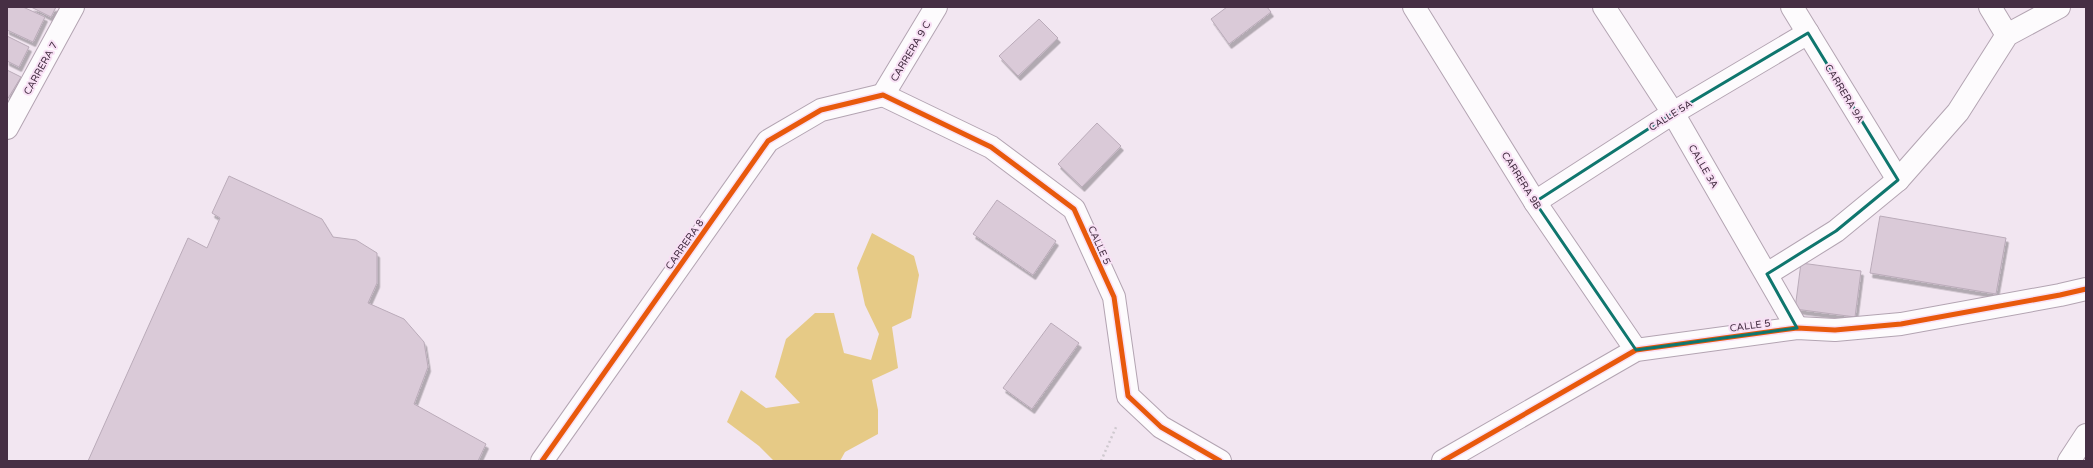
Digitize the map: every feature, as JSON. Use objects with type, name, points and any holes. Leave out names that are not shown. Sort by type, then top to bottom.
[{"type":"street","name":"CARRERA 7","points":[[7,128],[73,7]]},
{"type":"street","name":"CARRERA 9 C","points":[[883,94],[936,7]]},
{"type":"street","name":"CARRERA 9B","points":[[1414,7],[1535,202],[1636,350]]},
{"type":"street","name":"CALLE 3A","points":[[1604,7],[1673,113],[1797,328]]},
{"type":"street","name":"CARRERA 9A","points":[[1792,7],[1898,180]]},
{"type":"street","points":[[1990,7],[2007,35]]},
{"type":"street","points":[[1767,274],[1836,231],[1898,180],[1958,112],[2007,35],[2059,7]]},
{"type":"street","name":"CALLE 5A","points":[[1535,202],[1673,113],[1808,33]]},
{"type":"street","name":"CALLE 5","points":[[883,94],[991,147],[1074,209],[1114,297],[1128,396]]},
{"type":"street","name":"CARRERA 8","points":[[542,461],[768,141],[821,110],[883,94]]},
{"type":"street","name":"CALLE 5","points":[[1443,461],[1636,350],[1797,328],[1835,330],[1901,324],[2086,289]]},
{"type":"street","points":[[1128,396],[1161,427],[1220,461]]},
{"type":"street","points":[[2069,461],[2086,435]]},
{"type":"path","points":[[1101,461],[1128,396]]},
{"type":"highlighted area","points":[[1808,33],[1898,180],[1836,231],[1767,274],[1797,328],[1636,350],[1535,202],[1673,113]]},
{"type":"shaded area","points":[[872,233],[914,256],[919,275],[911,318],[892,327],[898,368],[872,380],[878,410],[878,434],[845,452],[840,461],[774,461],[759,446],[727,422],[741,390],[766,408],[800,403],[775,377],[786,339],[815,313],[834,313],[844,353],[871,360],[879,334],[865,305],[857,268]]},
{"type":"building","points":[[7,7],[23,7],[45,17],[33,42],[7,30]]},
{"type":"building","points":[[31,7],[56,7],[51,17]]},
{"type":"building","points":[[1227,7],[1267,7],[1271,12],[1229,44],[1211,19]]},
{"type":"building","points":[[1039,19],[1058,38],[1018,76],[999,56]]},
{"type":"building","points":[[7,36],[29,47],[19,67],[7,61]]},
{"type":"building","points":[[7,70],[21,77],[7,100]]},
{"type":"building","points":[[1097,123],[1121,146],[1082,187],[1058,164]]},
{"type":"building","points":[[229,176],[322,219],[333,237],[356,240],[377,253],[377,283],[368,303],[404,319],[424,342],[428,367],[414,404],[486,444],[478,461],[88,461],[188,238],[207,248],[220,218],[212,213]]},
{"type":"building","points":[[997,200],[1056,241],[1033,275],[973,234]]},
{"type":"building","points":[[1880,216],[2006,238],[1996,294],[1870,273]]},
{"type":"building","points":[[1801,263],[1861,271],[1855,317],[1795,309]]},
{"type":"building","points":[[1051,323],[1079,343],[1032,409],[1003,388]]},
{"type":"cycle path","points":[[542,461],[768,141],[821,110],[883,95],[991,147],[1074,209],[1114,297],[1128,396],[1161,427],[1220,461]]},
{"type":"cycle path","points":[[1443,461],[1636,350],[1797,328],[1835,330],[1901,324],[2086,289]]}]
